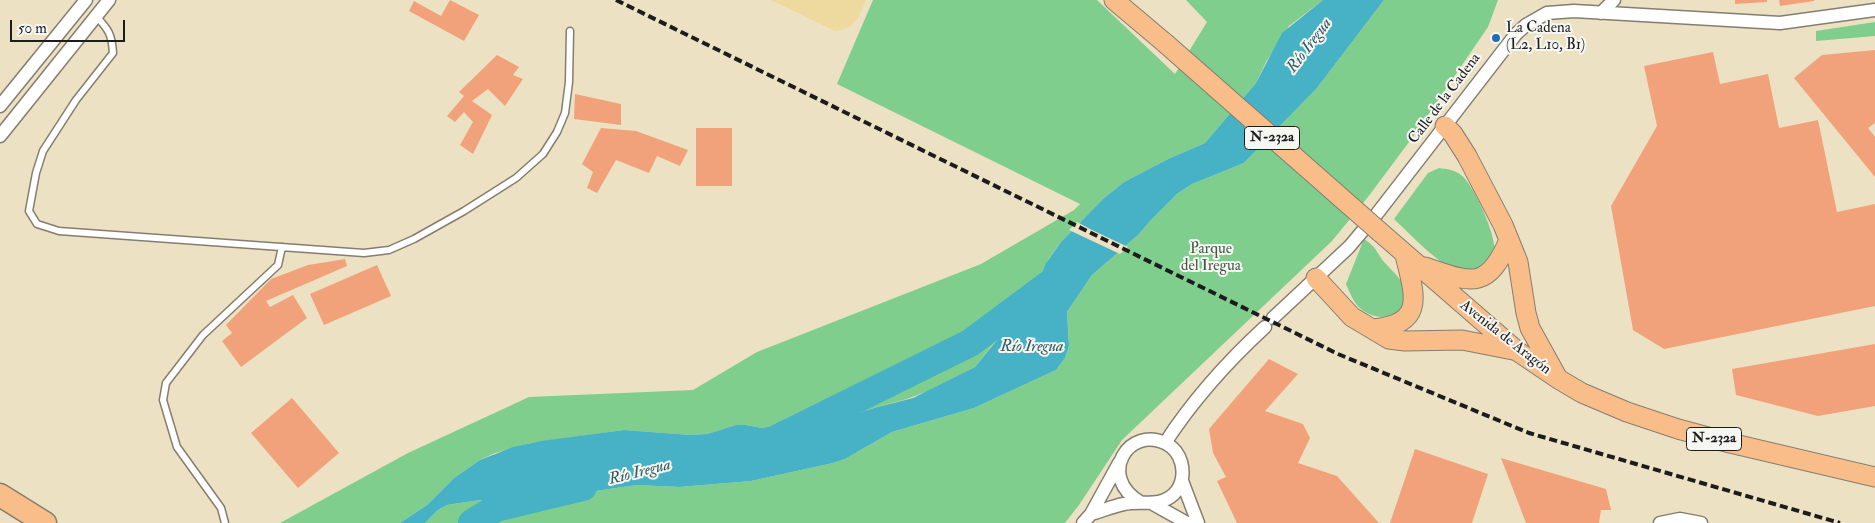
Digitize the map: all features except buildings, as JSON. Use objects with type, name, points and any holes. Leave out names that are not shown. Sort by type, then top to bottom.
[{"type":"highway","points":[[0,495],[45,523]]},
{"type":"main road","name":"N-232a","points":[[1114,0],[1410,259]]},
{"type":"main road","name":"N-232a","points":[[1127,0],[1164,43]]},
{"type":"main road","points":[[1445,126],[1453,134],[1497,212],[1518,262],[1530,328],[1560,380]]},
{"type":"main road","points":[[1373,329],[1394,326],[1406,318],[1412,308],[1414,294],[1410,259],[1454,277],[1476,280],[1492,270],[1502,256],[1509,240]]},
{"type":"main road","name":"Avenida de Aragón","points":[[1410,259],[1517,351],[1560,380],[1604,403],[1653,422],[1730,443],[1875,477]]},
{"type":"main road","points":[[1316,278],[1345,311],[1358,322],[1395,340],[1462,340],[1517,351]]},
{"type":"street","points":[[0,106],[86,0]]},
{"type":"street","points":[[0,136],[109,0]]},
{"type":"street","points":[[1601,13],[1614,0]]},
{"type":"street","name":"Calle de la Cadena","points":[[1165,443],[1196,400],[1238,352],[1348,247],[1376,215],[1506,46],[1526,25],[1547,13],[1562,11],[1780,23],[1875,10]]},
{"type":"street","points":[[1087,519],[1126,451],[1136,443],[1147,440],[1165,443],[1171,446],[1179,456],[1183,468],[1182,482],[1198,523]]},
{"type":"street","points":[[1120,462],[1119,474],[1122,486],[1130,496],[1187,523]]},
{"type":"street","points":[[1087,519],[1124,504],[1166,500],[1175,493],[1182,482]]},
{"type":"street","points":[[1660,523],[1680,519],[1701,523]]},
{"type":"lane","points":[[96,16],[106,27],[112,38],[113,52],[76,100],[43,151],[36,172],[29,211],[37,224],[59,231],[364,253],[389,250],[414,239],[464,211],[516,178],[543,154],[557,132],[565,113],[569,82],[570,31]]},
{"type":"lane","points":[[225,523],[221,508],[177,447],[163,400],[166,384],[203,335],[278,265],[282,247]]},
{"type":"green space","points":[[873,0],[1097,0],[1175,74],[1207,22],[1186,0],[1323,0],[1289,26],[1266,62],[1256,83],[1205,143],[1168,159],[1124,182],[1103,199],[1061,242],[1049,258],[1034,288],[1024,315],[997,339],[975,367],[928,391],[805,430],[779,431],[736,425],[707,434],[691,435],[624,430],[531,443],[495,453],[480,460],[454,478],[427,505],[400,523],[280,523],[408,453],[529,397],[693,390],[757,352],[981,264],[1074,210],[1080,204],[837,84]]},
{"type":"green space","name":"Parque del Iregua","points":[[1384,0],[1498,0],[1488,27],[1415,134],[1332,241],[1122,440],[1065,523],[425,523],[438,510],[447,505],[473,501],[523,496],[575,494],[637,485],[679,487],[751,481],[833,463],[845,459],[892,432],[974,408],[1056,370],[1065,358],[1069,346],[1067,312],[1092,275],[1138,235],[1177,194],[1192,184],[1244,163],[1317,88]]},
{"type":"green space","points":[[1875,22],[1875,36],[1816,41],[1816,31]]},
{"type":"green space","points":[[1439,168],[1448,169],[1461,175],[1472,189],[1484,212],[1495,247],[1491,259],[1483,266],[1464,271],[1449,267],[1424,248],[1394,219],[1428,173]]},
{"type":"green space","points":[[1364,239],[1369,242],[1405,288],[1405,301],[1402,308],[1392,316],[1377,316],[1359,308],[1354,302],[1346,284]]},
{"type":"sand","points":[[771,0],[866,0],[852,25],[835,31]]},
{"type":"water","name":"Río Iregua","points":[[1323,0],[1384,0],[1317,88],[1244,163],[1192,184],[1177,194],[1138,235],[1092,275],[1067,312],[1069,346],[1065,358],[1056,370],[974,408],[892,432],[845,459],[833,463],[751,481],[679,487],[637,485],[575,494],[523,496],[473,501],[447,505],[438,510],[425,523],[400,523],[427,505],[454,478],[480,460],[513,447],[541,441],[624,430],[691,435],[707,434],[736,425],[746,425],[779,431],[805,430],[913,398],[975,367],[1001,335],[1024,315],[1046,263],[1061,242],[1103,199],[1124,182],[1168,159],[1205,143],[1256,83],[1282,33]]},
{"type":"pier","points":[[1077,222],[1128,247],[1120,254],[1069,230]]},
{"type":"waterway","name":"Río Iregua","points":[[759,444],[774,440],[970,343],[1060,276]]},
{"type":"waterway","name":"Río Iregua","points":[[472,523],[496,508],[583,487]]},
{"type":"railway","points":[[616,0],[1338,354],[1529,433],[1840,523]]},
{"type":"place","name":"La Cadena (L2, L10, B1)","points":[[1496,38]]}]
